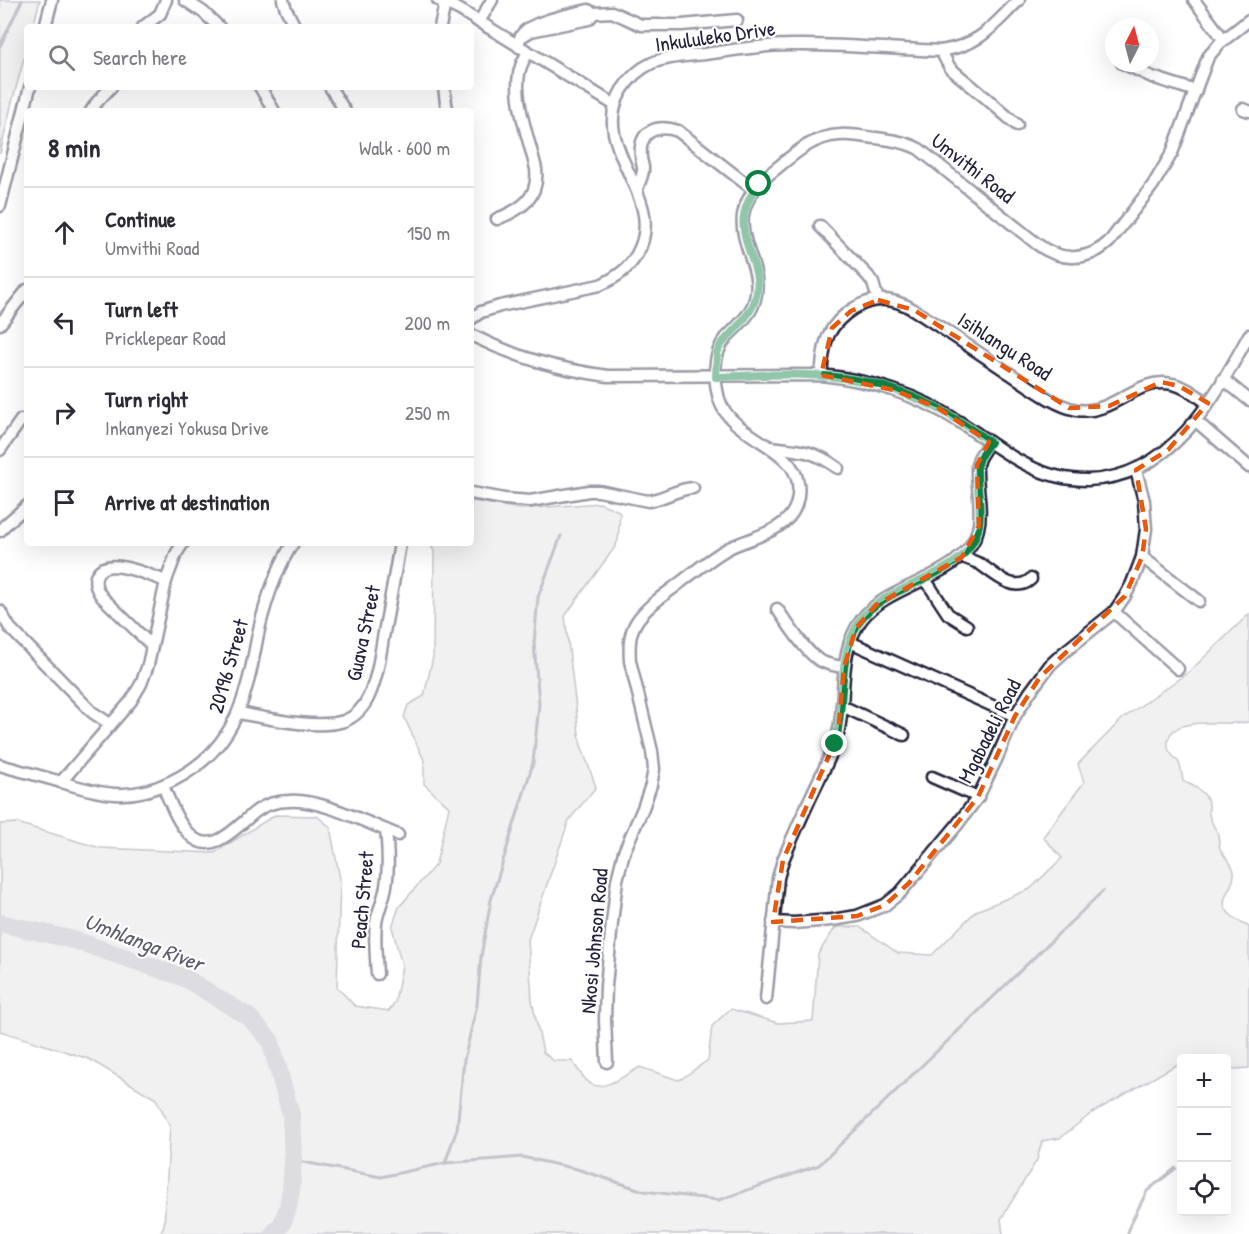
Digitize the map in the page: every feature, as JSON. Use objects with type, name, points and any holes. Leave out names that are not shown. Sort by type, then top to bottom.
[{"type":"street","points":[[46,24],[52,0]]},
{"type":"street","points":[[147,24],[160,14],[166,0]]},
{"type":"street","points":[[185,0],[216,24]]},
{"type":"street","points":[[283,0],[294,24]]},
{"type":"street","points":[[479,22],[492,0]]},
{"type":"street","name":"Inkululeko Drive","points":[[474,317],[500,306],[600,285],[622,272],[639,251],[644,234],[644,213],[637,189],[614,139],[612,125],[615,105],[626,84],[633,76],[652,63],[670,58],[754,47],[789,45],[941,51],[962,46],[981,37],[1019,0]]},
{"type":"street","points":[[1194,0],[1224,40]]},
{"type":"street","points":[[440,24],[441,2],[523,45],[615,105]]},
{"type":"street","points":[[497,219],[521,207],[528,201],[536,186],[536,169],[520,105],[518,85],[523,45],[522,33],[539,22],[588,10],[594,13],[612,12],[642,25],[682,25],[737,20]]},
{"type":"street","name":"Umvithi Road","points":[[716,377],[717,353],[720,346],[755,302],[756,278],[743,224],[746,205],[754,190],[766,176],[794,153],[819,139],[839,135],[890,140],[912,145],[1048,252],[1068,257],[1088,255],[1103,248],[1110,241],[1154,185],[1172,153],[1208,57],[1216,47],[1249,20]]},
{"type":"street","points":[[941,51],[950,68],[957,75],[1017,125]]},
{"type":"street","points":[[1141,72],[1196,91]]},
{"type":"street","points":[[25,108],[29,90]]},
{"type":"street","points":[[93,108],[108,90]]},
{"type":"street","points":[[262,90],[272,108]]},
{"type":"street","points":[[332,90],[343,108]]},
{"type":"street","points":[[444,90],[447,108]]},
{"type":"street","points":[[0,206],[24,111]]},
{"type":"street","points":[[637,189],[643,169],[640,156],[642,143],[651,131],[664,128],[678,131],[754,190]]},
{"type":"street","points":[[820,226],[868,276],[873,283],[878,300],[850,311],[832,328],[826,342],[821,375]]},
{"type":"street","points":[[0,324],[24,294]]},
{"type":"street","name":"Isihlangu Road","points":[[878,300],[900,303],[914,310],[1024,383],[1069,408],[1093,410],[1109,406],[1145,386],[1161,382],[1179,386],[1208,403]]},
{"type":"street","points":[[474,336],[540,363],[608,376],[821,375],[866,382],[938,408],[1022,463],[1053,476],[1095,480],[1136,470],[1168,450],[1196,421],[1249,336]]},
{"type":"street","name":"Nkosi Johnson Road","points":[[607,1062],[606,997],[617,880],[624,852],[651,785],[654,769],[630,661],[629,646],[632,632],[646,610],[710,560],[730,548],[770,531],[789,517],[798,495],[796,475],[787,462],[734,423],[727,415],[719,401],[716,377]]},
{"type":"street","points":[[1223,379],[1249,400]]},
{"type":"street","points":[[0,450],[21,420]]},
{"type":"street","points":[[1196,421],[1249,467]]},
{"type":"street","points":[[766,999],[778,878],[783,860],[835,744],[842,706],[844,668],[850,642],[856,628],[868,612],[888,598],[962,557],[973,543],[979,526],[977,465],[990,442]]},
{"type":"street","points":[[769,447],[807,451],[838,468]]},
{"type":"street","name":"Mgabadeli Road","points":[[773,922],[832,920],[857,916],[885,905],[900,893],[978,797],[1015,716],[1030,692],[1050,665],[1113,612],[1125,596],[1143,557],[1146,536],[1144,501],[1136,470]]},
{"type":"street","points":[[474,493],[504,499],[530,501],[599,491],[648,501],[684,488],[693,488]]},
{"type":"street","points":[[0,531],[24,509]]},
{"type":"street","points":[[61,782],[131,701],[141,684],[148,665],[165,581],[181,546]]},
{"type":"street","name":"20196 Street","points":[[0,765],[90,790],[116,794],[140,792],[163,786],[204,761],[224,738],[239,713],[248,684],[262,615],[279,568],[291,546]]},
{"type":"street","name":"Guava Street","points":[[239,713],[319,724],[341,722],[355,716],[365,704],[373,687],[399,546]]},
{"type":"street","points":[[962,557],[974,561],[1012,584],[1024,585],[1031,579]]},
{"type":"street","points":[[1143,557],[1199,601]]},
{"type":"street","points":[[151,645],[102,597],[97,590],[96,578],[100,570],[114,566],[165,581]]},
{"type":"street","points":[[925,579],[948,614],[967,626]]},
{"type":"street","points":[[777,609],[817,659],[844,668]]},
{"type":"street","points":[[0,611],[10,628],[92,712],[110,724]]},
{"type":"street","points":[[1113,612],[1178,669]]},
{"type":"street","points":[[850,642],[1015,716]]},
{"type":"street","points":[[842,706],[904,735]]},
{"type":"street","points":[[932,777],[978,797]]},
{"type":"street","name":"Peach Street","points":[[163,786],[184,829],[189,836],[201,842],[215,842],[224,838],[261,808],[290,800],[312,802],[398,835]]},
{"type":"street","name":"Peach Street","points":[[377,974],[376,924],[386,883],[388,856],[386,830]]},
{"type":"highlighted area","points":[[878,300],[914,310],[1069,408],[1109,406],[1161,382],[1179,386],[1208,403],[1168,450],[1136,470],[1146,529],[1142,557],[1125,596],[1040,677],[1015,716],[978,797],[909,883],[885,905],[857,916],[773,922],[783,860],[838,735],[844,667],[856,628],[876,605],[962,557],[979,526],[977,465],[989,442],[938,408],[894,390],[821,375],[832,328],[851,311]]},
{"type":"shaded area","points":[[0,0],[40,0],[34,24],[24,24],[24,59],[0,154]]},
{"type":"shaded area","points":[[474,501],[521,509],[600,503],[619,511],[618,540],[615,547],[565,616],[580,742],[596,787],[569,820],[528,940],[532,1001],[543,1052],[554,1061],[572,1061],[591,1084],[602,1086],[640,1067],[678,1080],[681,1079],[708,1060],[712,1026],[731,1009],[778,1023],[813,1021],[818,954],[835,928],[860,927],[898,953],[932,955],[976,911],[1030,889],[1062,858],[1043,837],[1084,782],[1078,764],[1122,719],[1190,671],[1249,614],[1249,722],[1189,724],[1173,731],[1168,747],[1179,763],[1183,781],[1199,790],[1208,800],[1209,813],[1218,835],[1220,849],[1232,865],[1234,872],[1225,898],[1225,907],[1231,915],[1249,927],[1249,1068],[1231,1068],[1231,1054],[1177,1054],[1177,1065],[1092,1113],[1060,1138],[1042,1141],[1037,1160],[1001,1219],[1003,1234],[160,1234],[164,1225],[170,1126],[156,1099],[89,1059],[0,1031],[0,824],[17,823],[100,848],[214,853],[275,815],[317,816],[330,827],[340,879],[337,987],[355,1006],[389,1011],[395,1002],[402,966],[392,927],[399,907],[436,864],[449,807],[424,784],[424,760],[404,717],[408,705],[424,696],[433,657],[434,551],[431,546],[474,546]]},
{"type":"waterway","points":[[0,46],[22,0]]},
{"type":"waterway","points":[[445,1163],[457,1129],[464,1060],[477,1005],[481,956],[491,900],[533,763],[539,704],[534,643],[538,597],[561,536]]},
{"type":"waterway","points":[[293,1160],[381,1177],[445,1163],[522,1157],[577,1169],[644,1191],[719,1200],[819,1165],[1103,891]]},
{"type":"waterway","name":"Umhlanga River","points":[[0,923],[74,940],[185,978],[250,1018],[270,1040],[291,1115],[293,1160],[288,1207],[282,1224],[273,1234]]},
{"type":"waterway","points":[[1128,1234],[1130,1225],[1147,1191],[1176,1168]]},
{"type":"route","points":[[759,184],[752,193],[743,215],[746,244],[752,259],[757,285],[755,302],[740,324],[720,346],[717,353],[716,377],[821,375],[866,382],[894,390],[938,408],[990,442],[977,465],[980,519],[977,534],[968,550],[947,567],[876,605],[861,619],[856,628],[844,668],[840,724],[835,744]]}]
